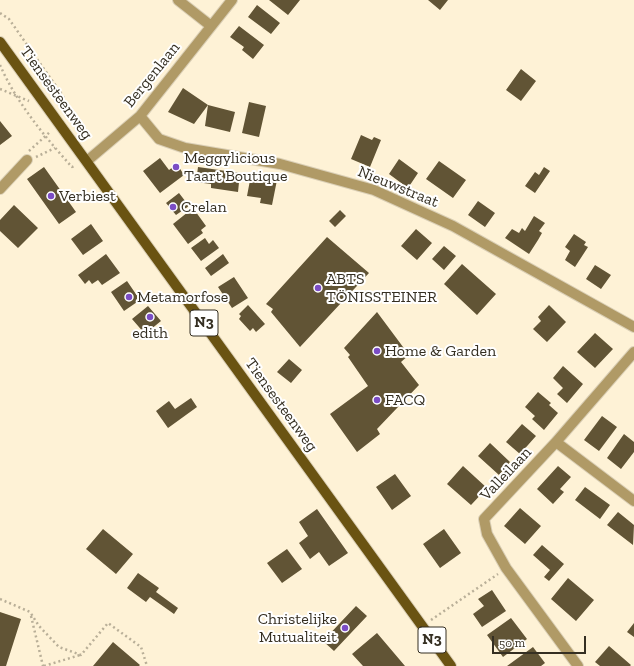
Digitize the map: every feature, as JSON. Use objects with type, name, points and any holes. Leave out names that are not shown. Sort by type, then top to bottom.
[{"type":"main road","name":"Tiensesteenweg","points":[[0,42],[451,666]]},
{"type":"street","points":[[178,0],[211,26]]},
{"type":"street","name":"Bergenlaan","points":[[87,161],[140,116],[232,0]]},
{"type":"street","name":"Nieuwstraat","points":[[140,116],[159,139],[185,148],[280,164],[374,190],[453,226],[634,327]]},
{"type":"street","points":[[0,189],[28,160]]},
{"type":"street","name":"Valleilaan","points":[[578,666],[506,568],[487,534],[484,519],[556,442],[634,352]]},
{"type":"street","points":[[556,442],[634,501]]},
{"type":"path","name":"Tiensesteenweg","points":[[0,13],[9,19],[61,96],[76,127]]},
{"type":"path","name":"Tiensesteenweg","points":[[0,65],[8,84],[55,148],[72,166]]},
{"type":"path","points":[[0,89],[30,102]]},
{"type":"path","points":[[55,148],[28,160],[25,154],[60,124]]},
{"type":"path","points":[[423,626],[506,568]]},
{"type":"path","points":[[0,599],[30,612],[38,626],[59,647],[81,655]]},
{"type":"path","points":[[30,612],[44,666],[81,655],[108,623],[141,647],[147,666]]},
{"type":"building","points":[[269,0],[300,0],[288,15]]},
{"type":"building","points":[[428,0],[448,0],[440,10]]},
{"type":"building","points":[[257,5],[280,23],[271,34],[248,17]]},
{"type":"building","points":[[239,26],[264,45],[253,59],[242,50],[244,47],[230,37]]},
{"type":"building","points":[[521,69],[536,81],[521,101],[506,90]]},
{"type":"building","points":[[183,88],[208,105],[194,124],[168,112]]},
{"type":"building","points":[[249,102],[266,106],[259,137],[242,133]]},
{"type":"building","points":[[208,105],[235,112],[230,132],[205,126]]},
{"type":"building","points":[[0,121],[12,136],[0,145]]},
{"type":"building","points":[[361,135],[372,140],[374,137],[381,140],[370,167],[351,159]]},
{"type":"building","points":[[160,158],[169,170],[177,164],[184,175],[160,193],[143,171]]},
{"type":"building","points":[[399,159],[418,173],[408,188],[389,174]]},
{"type":"building","points":[[439,161],[466,180],[453,198],[426,179]]},
{"type":"building","name":"Verbiest","points":[[44,167],[76,212],[59,224],[27,179]]},
{"type":"building","points":[[198,167],[240,173],[238,192],[211,188],[211,184],[196,182]]},
{"type":"building","points":[[544,167],[550,171],[535,193],[525,186],[535,172],[539,175]]},
{"type":"building","points":[[251,175],[277,180],[272,205],[260,203],[261,198],[247,196]]},
{"type":"building","points":[[179,193],[189,206],[176,215],[166,203]]},
{"type":"building","points":[[478,201],[495,213],[485,227],[468,215]]},
{"type":"building","points":[[14,205],[38,228],[18,248],[0,231],[0,220]]},
{"type":"building","points":[[193,208],[206,226],[201,230],[203,233],[188,244],[173,224]]},
{"type":"building","points":[[340,210],[346,216],[335,227],[329,221]]},
{"type":"building","points":[[534,216],[545,223],[539,231],[542,233],[529,254],[505,238],[512,229],[519,233],[522,228],[525,231]]},
{"type":"building","points":[[91,224],[103,241],[83,255],[71,239]]},
{"type":"building","points":[[416,229],[432,243],[417,260],[401,246]]},
{"type":"building","points":[[574,234],[586,242],[584,245],[588,247],[575,267],[565,260],[570,251],[565,247]]},
{"type":"building","name":"ABTS TÖNISSTEINER","points":[[327,237],[369,273],[300,347],[271,312],[273,309],[266,304]]},
{"type":"building","points":[[205,238],[209,244],[213,240],[219,248],[201,261],[191,248]]},
{"type":"building","points":[[444,246],[456,256],[444,270],[432,259]]},
{"type":"building","points":[[106,254],[120,273],[102,285],[98,280],[92,284],[89,280],[85,284],[78,275]]},
{"type":"building","points":[[223,254],[229,263],[211,276],[205,268]]},
{"type":"building","points":[[462,264],[496,294],[477,315],[444,284]]},
{"type":"building","points":[[595,265],[611,275],[601,289],[586,279]]},
{"type":"building","points":[[234,277],[248,298],[232,308],[218,287]]},
{"type":"building","points":[[127,281],[140,300],[124,311],[111,292]]},
{"type":"building","points":[[248,305],[265,324],[256,332],[253,328],[250,331],[239,319],[241,316],[239,314]]},
{"type":"building","points":[[549,305],[566,322],[547,342],[533,329],[541,321],[538,317]]},
{"type":"building","points":[[148,306],[161,321],[145,334],[132,319]]},
{"type":"building","points":[[377,312],[409,355],[401,362],[419,385],[377,429],[380,434],[357,452],[330,414],[368,386],[348,357],[350,355],[344,348]]},
{"type":"building","points":[[595,333],[613,349],[595,368],[577,352]]},
{"type":"building","points":[[289,359],[302,370],[291,383],[277,372]]},
{"type":"building","points":[[563,366],[583,384],[567,403],[557,394],[563,388],[553,378]]},
{"type":"building","points":[[538,392],[551,403],[549,405],[558,413],[544,430],[532,419],[535,416],[525,407]]},
{"type":"building","points":[[191,398],[197,407],[168,428],[156,411],[169,401],[175,409]]},
{"type":"building","points":[[602,416],[617,427],[599,451],[584,440]]},
{"type":"building","points":[[522,424],[536,436],[520,454],[506,442]]},
{"type":"building","points":[[624,434],[634,442],[634,452],[621,469],[607,458]]},
{"type":"building","points":[[490,443],[510,462],[499,475],[478,456]]},
{"type":"building","points":[[463,466],[487,488],[471,505],[447,484]]},
{"type":"building","points":[[558,466],[571,477],[560,489],[564,492],[553,504],[537,489]]},
{"type":"building","points":[[395,474],[411,496],[392,510],[376,487]]},
{"type":"building","points":[[585,487],[610,505],[600,519],[575,500]]},
{"type":"building","points":[[520,508],[541,526],[525,544],[504,526]]},
{"type":"building","points":[[317,509],[348,553],[329,566],[319,552],[310,559],[299,543],[308,536],[299,522]]},
{"type":"building","points":[[618,512],[634,525],[633,545],[607,525]]},
{"type":"building","points":[[103,529],[133,554],[116,574],[86,549]]},
{"type":"building","points":[[444,529],[461,553],[440,568],[423,544]]},
{"type":"building","points":[[542,545],[564,564],[549,581],[544,577],[550,570],[533,555]]},
{"type":"building","points":[[287,549],[302,569],[282,583],[267,563]]},
{"type":"building","points":[[138,573],[159,588],[156,592],[178,608],[174,614],[150,597],[146,602],[127,588]]},
{"type":"building","points":[[568,578],[594,600],[576,621],[551,599]]},
{"type":"building","points":[[492,590],[506,611],[482,627],[473,614],[484,606],[478,599]]},
{"type":"building","name":"Christelijke Mutualiteit","points":[[356,606],[367,616],[334,651],[323,641]]},
{"type":"building","points":[[0,612],[21,619],[6,666],[0,666]]},
{"type":"building","points":[[511,618],[527,639],[503,657],[487,635]]},
{"type":"building","points":[[634,623],[634,637],[627,632]]},
{"type":"building","points":[[377,633],[405,666],[363,666],[352,654]]},
{"type":"building","points":[[113,642],[140,665],[93,666]]},
{"type":"building","points":[[609,646],[631,665],[600,666],[595,662]]},
{"type":"building","points":[[533,647],[545,663],[541,666],[507,666]]},
{"type":"place","name":"Meggylicious Taart Boutique","points":[[176,167]]},
{"type":"place","name":"Verbiest","points":[[51,196]]},
{"type":"place","name":"Crelan","points":[[173,207]]},
{"type":"place","name":"ABTS TÖNISSTEINER","points":[[318,288]]},
{"type":"place","name":"Metamorfose","points":[[129,297]]},
{"type":"place","name":"edith","points":[[150,317]]},
{"type":"place","name":"Home & Garden","points":[[377,351]]},
{"type":"place","name":"FACQ","points":[[377,400]]},
{"type":"place","name":"Christelijke Mutualiteit","points":[[345,628]]}]
